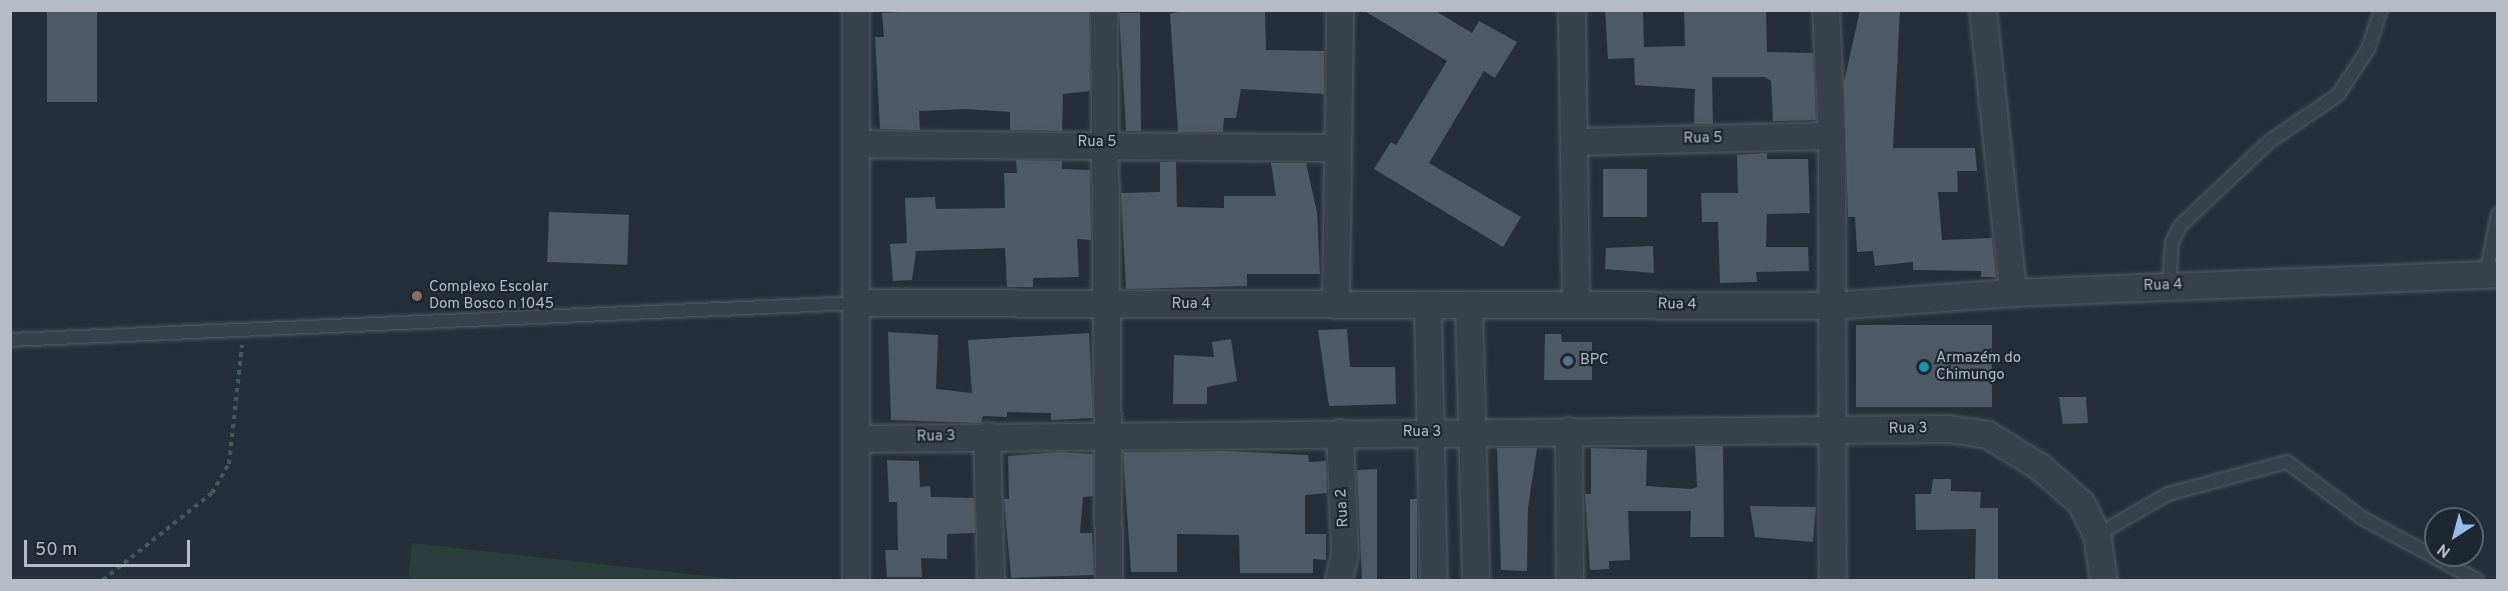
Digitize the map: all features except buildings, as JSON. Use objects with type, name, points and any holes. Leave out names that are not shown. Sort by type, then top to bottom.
[{"type":"street","points":[[856,10],[856,580]]},
{"type":"street","points":[[1104,10],[1109,580]]},
{"type":"street","points":[[1336,305],[1340,10]]},
{"type":"street","points":[[1572,10],[1576,303]]},
{"type":"street","points":[[1826,10],[1832,136],[1833,580]]},
{"type":"street","points":[[1983,10],[2013,293]]},
{"type":"street","name":"Rua 5","points":[[1574,142],[1832,136]]},
{"type":"street","name":"Rua 5","points":[[856,144],[1105,143],[1337,148]]},
{"type":"street","name":"Rua 4","points":[[856,303],[1469,305],[1576,303],[1833,306],[2013,293],[2492,274]]},
{"type":"street","points":[[1428,305],[1434,580]]},
{"type":"street","points":[[1469,305],[1476,432],[1476,580]]},
{"type":"street","name":"Rua 3","points":[[856,439],[1107,433],[1432,434],[1948,429],[1988,435],[2040,466],[2081,503],[2097,535]]},
{"type":"street","points":[[1569,431],[1570,580]]},
{"type":"street","name":"Rua 2","points":[[1338,580],[1345,553],[1340,433]]},
{"type":"street","points":[[987,436],[991,580]]},
{"type":"street","points":[[2097,535],[2104,580]]},
{"type":"lane","points":[[2169,286],[2172,242],[2180,226],[2278,134],[2338,95],[2368,49],[2381,10]]},
{"type":"lane","points":[[2492,274],[2498,214]]},
{"type":"lane","points":[[10,340],[856,303]]},
{"type":"lane","points":[[2097,535],[2168,495],[2287,462],[2362,518],[2477,580]]},
{"type":"path","points":[[103,580],[212,493],[229,464],[245,330]]},
{"type":"shaded area","points":[[412,543],[735,579],[735,580],[408,580]]},
{"type":"place","name":"Complexo Escolar Dom Bosco n 1045","points":[[417,296]]},
{"type":"place","name":"BPC","points":[[1568,361]]},
{"type":"place","name":"Armazém do Chimungo","points":[[1924,367]]}]
